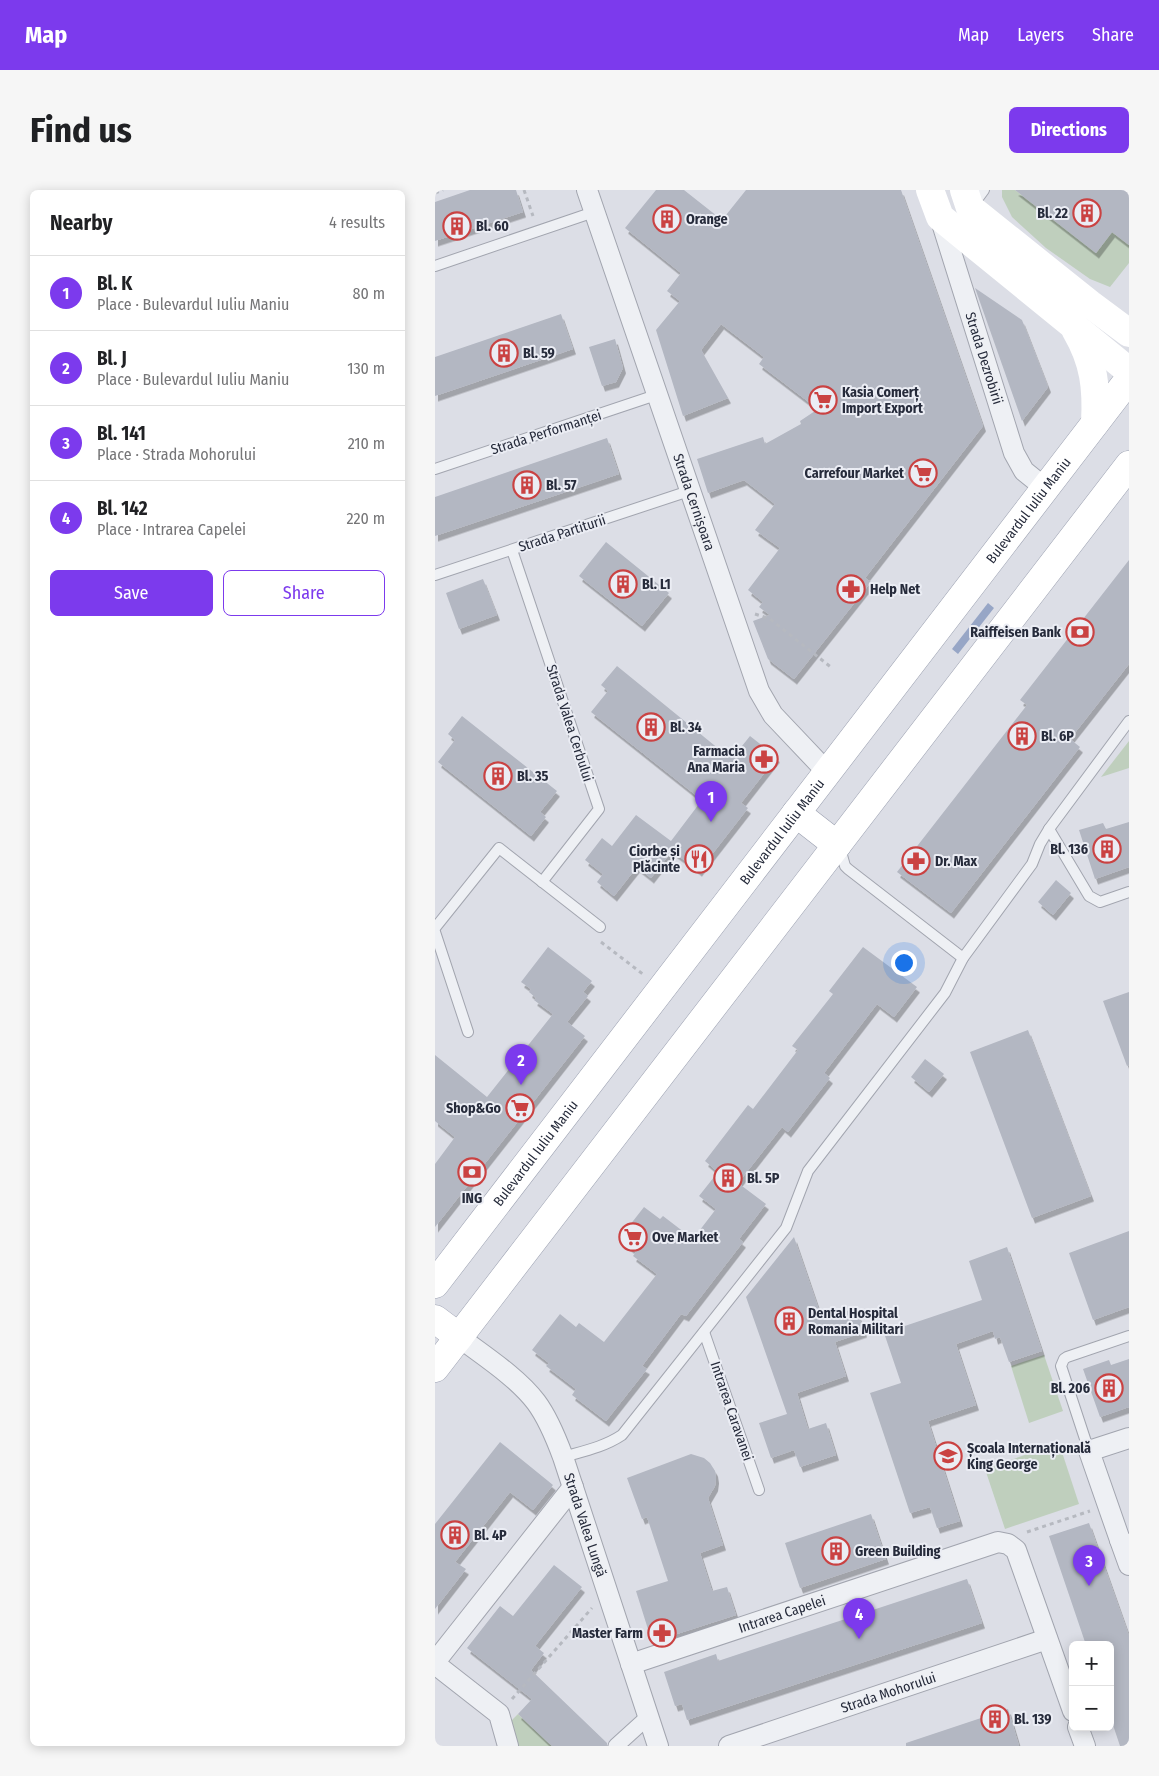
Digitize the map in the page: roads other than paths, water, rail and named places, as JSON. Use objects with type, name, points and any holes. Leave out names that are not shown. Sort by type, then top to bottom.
[{"type":"main road","name":"Strada Dezrobirii","points":[[930,190],[940,217]]},
{"type":"main road","points":[[973,196],[1090,304],[1129,333]]},
{"type":"main road","points":[[940,217],[1129,371]]},
{"type":"main road","points":[[1073,325],[1090,304]]},
{"type":"main road","points":[[1090,304],[1110,307],[1129,306]]},
{"type":"main road","points":[[1073,325],[1088,356],[1094,376],[1095,423]]},
{"type":"main road","name":"Bulevardul Iuliu Maniu","points":[[435,1284],[1129,379]]},
{"type":"main road","points":[[435,1368],[1129,465]]},
{"type":"main road","points":[[796,813],[837,845]]},
{"type":"main road","points":[[435,1318],[459,1337]]},
{"type":"street","name":"Strada Cernișoara","points":[[588,190],[656,395],[759,691],[765,704],[785,729],[828,773]]},
{"type":"street","points":[[940,217],[973,196]]},
{"type":"street","name":"Strada Dezrobirii","points":[[940,217],[1009,439],[1018,462],[1031,478],[1045,488]]},
{"type":"street","name":"Strada Valea Lungă","points":[[459,1337],[521,1385],[547,1419],[563,1457],[658,1746]]},
{"type":"street","points":[[1129,1438],[1089,1451],[1108,1505],[1125,1543],[1129,1565]]},
{"type":"street","points":[[508,1746],[499,1714],[435,1663],[573,1487]]},
{"type":"street","name":"Intrarea Capelei","points":[[631,1664],[1007,1546],[1047,1639]]},
{"type":"street","points":[[1047,1639],[1069,1701]]},
{"type":"street","name":"Strada Mohorului","points":[[729,1746],[1047,1639]]},
{"type":"street","points":[[616,1746],[648,1717]]},
{"type":"street","points":[[1079,1731],[1085,1746]]},
{"type":"lane","points":[[435,266],[594,212]]},
{"type":"lane","name":"Strada Performanței","points":[[435,469],[656,395]]},
{"type":"lane","name":"Strada Partiturii","points":[[435,575],[689,491]]},
{"type":"lane","name":"Strada Valea Cerbului","points":[[512,550],[599,809],[542,882]]},
{"type":"lane","points":[[563,1457],[600,1447],[622,1435],[786,1228],[808,1171],[945,993],[963,958],[1028,871],[1049,829],[1129,721]]},
{"type":"lane","points":[[1049,829],[1089,896],[1099,902],[1129,892]]},
{"type":"lane","points":[[837,845],[848,869],[963,958]]},
{"type":"lane","points":[[469,1032],[435,930],[499,848],[600,927]]},
{"type":"lane","name":"Intrarea Caravanei","points":[[704,1332],[759,1490]]},
{"type":"lane","points":[[1089,1451],[1061,1366],[1062,1362],[1067,1357],[1129,1336]]},
{"type":"water","points":[[988,603],[994,608],[958,654],[952,649]]},
{"type":"place","name":"Bl. 22","points":[[1087,213]]},
{"type":"place","name":"Orange","points":[[667,219]]},
{"type":"place","name":"Bl. 60","points":[[457,226]]},
{"type":"place","name":"Bl. 59","points":[[504,353]]},
{"type":"place","name":"Kasia Comerț Import Export","points":[[823,400]]},
{"type":"place","name":"Carrefour Market","points":[[923,473]]},
{"type":"place","name":"Bl. 57","points":[[527,485]]},
{"type":"place","name":"Bl. L1","points":[[623,584]]},
{"type":"place","name":"Help Net","points":[[851,589]]},
{"type":"place","name":"Raiffeisen Bank","points":[[1080,632]]},
{"type":"place","name":"Bl. 34","points":[[651,727]]},
{"type":"place","name":"Bl. 6P","points":[[1022,736]]},
{"type":"place","name":"Farmacia Ana Maria","points":[[764,759]]},
{"type":"place","name":"Bl. 35","points":[[498,776]]},
{"type":"place","name":"Bl. K","points":[[711,822]]},
{"type":"place","name":"Bl. 136","points":[[1107,849]]},
{"type":"place","name":"Ciorbe și Plăcinte","points":[[699,859]]},
{"type":"place","name":"Dr. Max","points":[[916,861]]},
{"type":"place","name":"Bl. J","points":[[521,1085]]},
{"type":"place","name":"Shop&Go","points":[[520,1108]]},
{"type":"place","name":"ING","points":[[472,1172]]},
{"type":"place","name":"Bl. 5P","points":[[728,1178]]},
{"type":"place","name":"Ove Market","points":[[633,1237]]},
{"type":"place","name":"Dental Hospital Romania Militari","points":[[789,1321]]},
{"type":"place","name":"Bl. 206","points":[[1109,1388]]},
{"type":"place","name":"Școala Internațională King George","points":[[948,1456]]},
{"type":"place","name":"Bl. 4P","points":[[455,1535]]},
{"type":"place","name":"Green Building","points":[[836,1551]]},
{"type":"place","name":"Bl. 141","points":[[1089,1586]]},
{"type":"place","name":"Master Farm","points":[[662,1633]]},
{"type":"place","name":"Bl. 142","points":[[859,1639]]},
{"type":"place","name":"Bl. 139","points":[[995,1719]]}]
